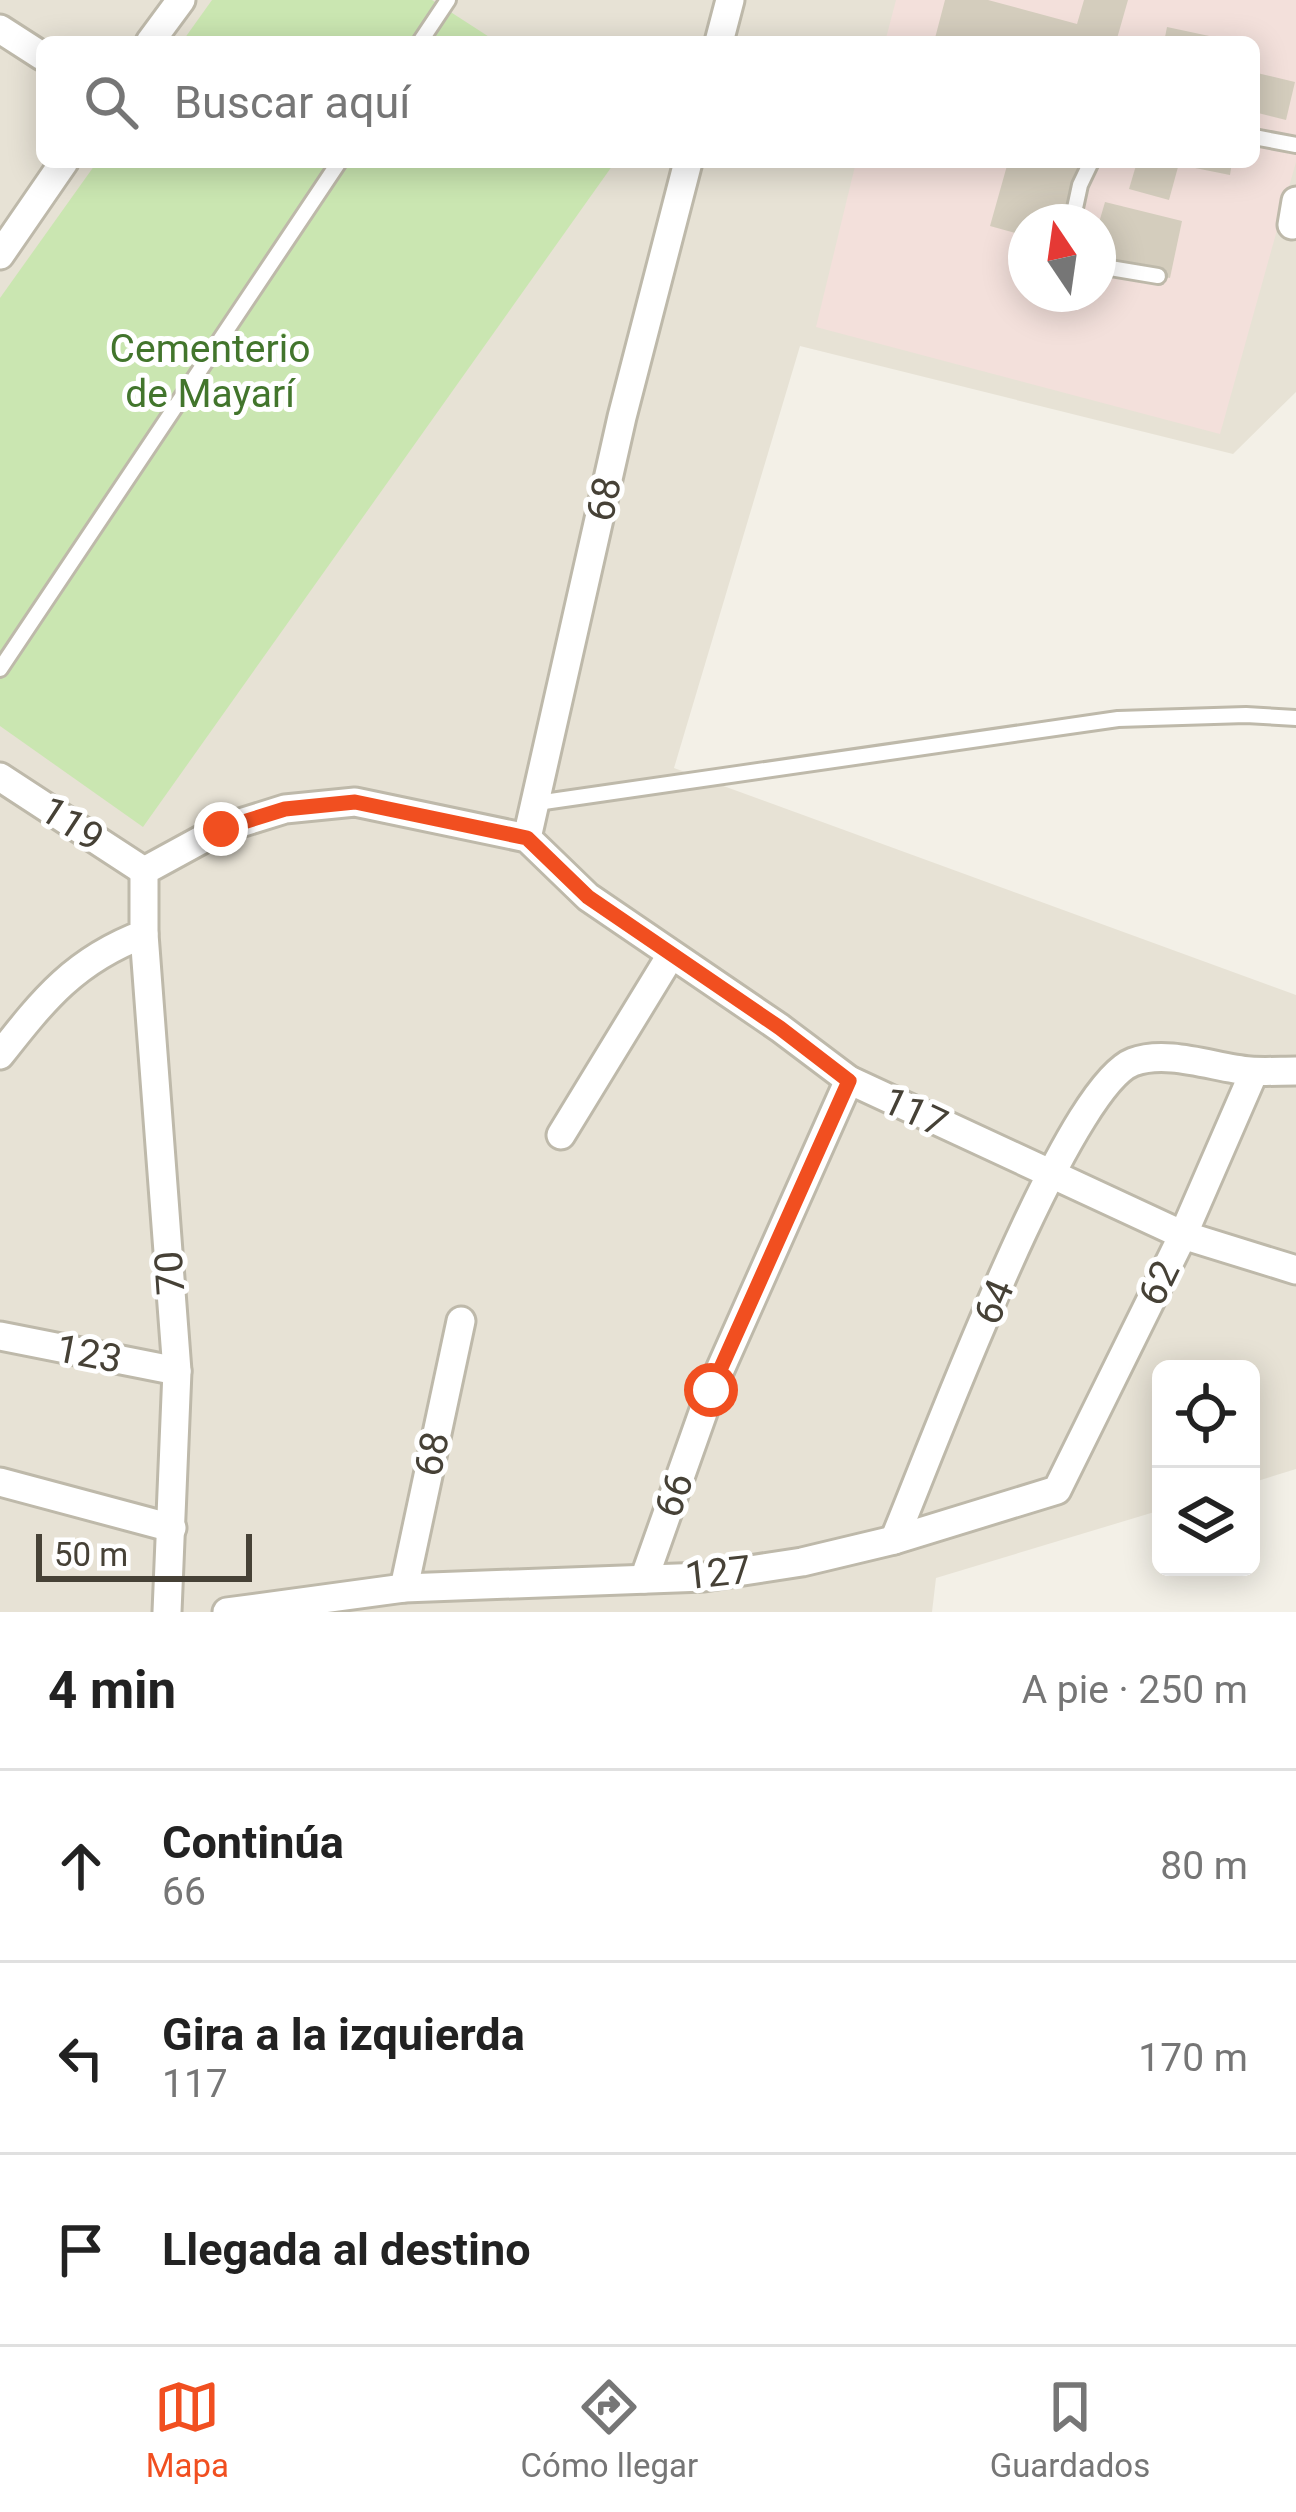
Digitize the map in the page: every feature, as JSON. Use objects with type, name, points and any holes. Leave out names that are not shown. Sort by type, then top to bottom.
[{"type":"street","points":[[155,36],[182,0]]},
{"type":"street","points":[[721,36],[730,0]]},
{"type":"street","points":[[0,29],[36,52]]},
{"type":"street","points":[[0,255],[60,168]]},
{"type":"street","name":"68","points":[[527,838],[622,417],[686,168]]},
{"type":"street","name":"119","points":[[0,777],[144,871]]},
{"type":"street","points":[[0,1055],[52,990],[104,949],[144,934],[144,871],[221,829],[285,809],[355,802],[527,838]]},
{"type":"street","name":"117","points":[[527,838],[588,897],[849,1081],[1183,1235],[1296,1270]]},
{"type":"street","name":"70","points":[[144,934],[177,1371],[167,1612]]},
{"type":"street","points":[[560,1135],[671,955]]},
{"type":"street","name":"64","points":[[894,1540],[1048,1175],[1113,1073],[1135,1061],[1160,1058],[1254,1072]]},
{"type":"street","points":[[1254,1072],[1296,1070]]},
{"type":"street","name":"62","points":[[1057,1490],[1183,1235],[1254,1072]]},
{"type":"street","name":"66","points":[[644,1580],[711,1390],[849,1081]]},
{"type":"street","name":"68","points":[[404,1588],[460,1321]]},
{"type":"street","name":"123","points":[[0,1336],[177,1371]]},
{"type":"street","points":[[0,1482],[172,1528]]},
{"type":"street","name":"127","points":[[226,1612],[404,1588],[704,1577],[802,1562],[894,1540],[1057,1490]]},
{"type":"lane","points":[[424,36],[448,0]]},
{"type":"lane","points":[[1260,138],[1296,145]]},
{"type":"lane","points":[[0,669],[335,168]]},
{"type":"lane","points":[[1076,204],[1088,168]]},
{"type":"lane","points":[[1116,269],[1158,276]]},
{"type":"lane","points":[[537,803],[1118,719],[1296,718]]},
{"type":"shaded area","points":[[0,0],[1296,0],[1296,392],[1233,454],[800,346],[674,768],[1296,995],[1296,1469],[1260,1480],[1260,1360],[1152,1360],[1152,1513],[936,1578],[932,1612],[0,1612]]},
{"type":"shaded area","points":[[896,0],[1296,0],[1296,162],[1220,434],[816,327],[855,168],[1260,168],[1260,36],[887,36]]},
{"type":"green space","points":[[212,0],[432,0],[488,36],[186,36]]},
{"type":"green space","name":"Cementerio de Mayarí","points":[[93,168],[611,168],[143,827],[0,726],[0,298]]},
{"type":"building","points":[[945,0],[988,0],[1077,24],[1084,0],[1128,0],[1118,36],[936,36]]},
{"type":"building","points":[[1167,27],[1209,36],[1165,36]]},
{"type":"building","points":[[1260,74],[1295,82],[1286,120],[1260,114]]},
{"type":"building","points":[[1006,168],[1082,168],[1072,204],[1008,204],[1008,231],[990,226]]},
{"type":"building","points":[[1135,168],[1178,168],[1169,200],[1129,189]]},
{"type":"building","points":[[1195,168],[1231,168],[1230,175]]},
{"type":"building","points":[[1116,205],[1182,221],[1170,278],[1116,265]]},
{"type":"route","points":[[221,829],[285,809],[355,802],[527,838],[588,897],[849,1081],[711,1390]]}]
